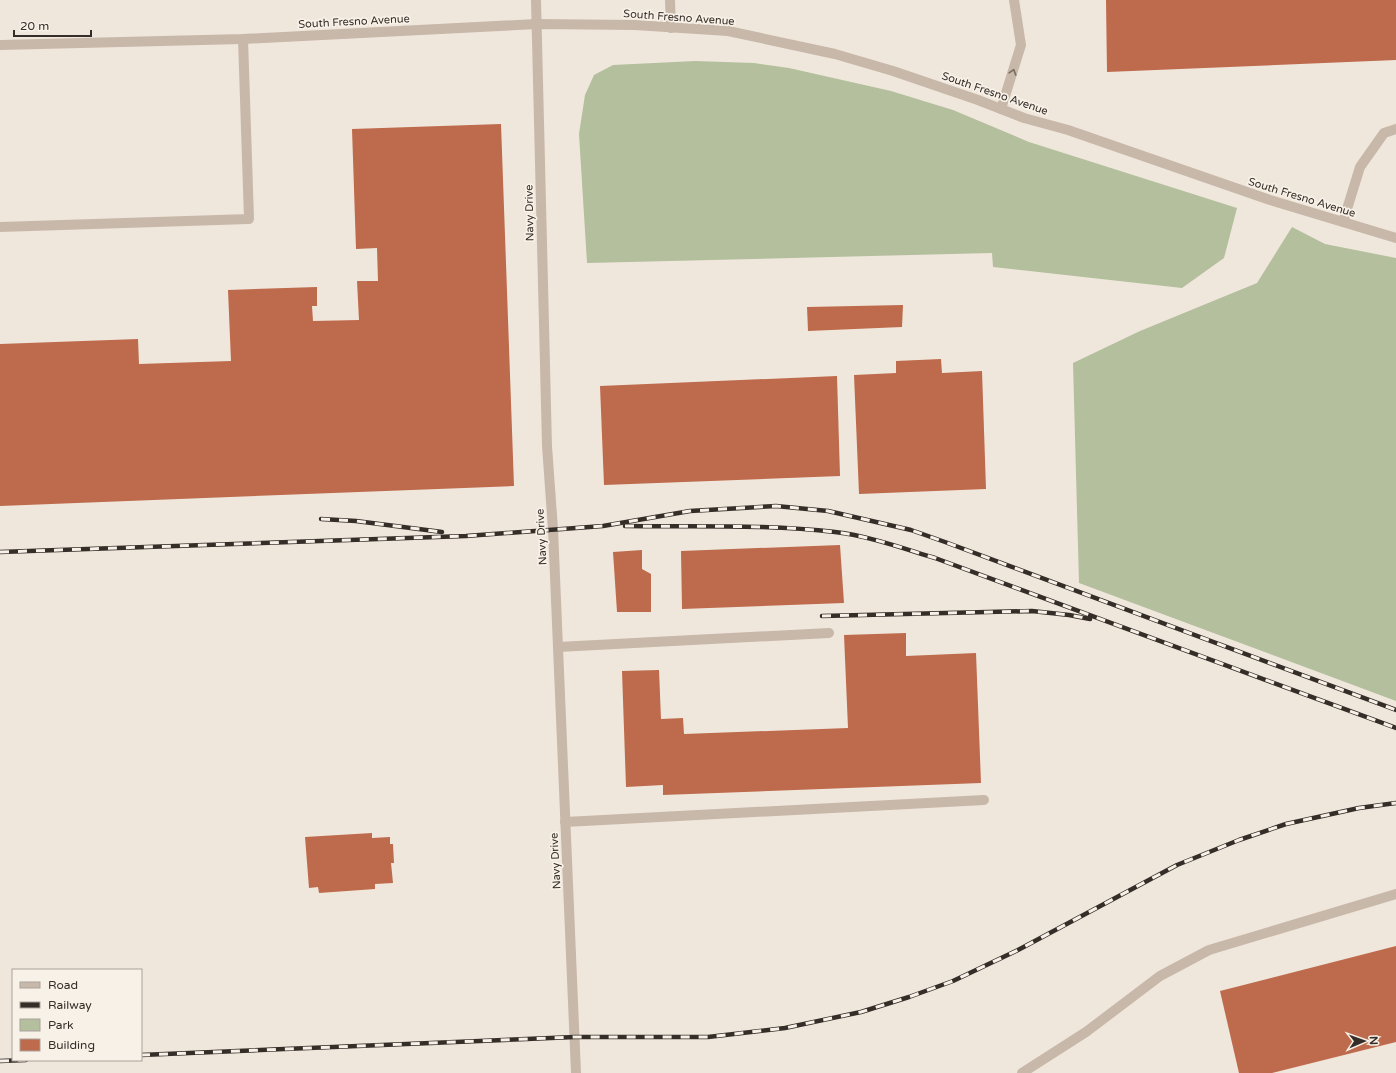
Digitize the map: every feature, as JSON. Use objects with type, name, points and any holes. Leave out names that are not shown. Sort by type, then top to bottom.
[{"type":"street","name":"Navy Drive","points":[[536,0],[547,446],[553,529],[576,1073]]},
{"type":"street","points":[[670,0],[671,28]]},
{"type":"street","points":[[1001,109],[1021,45],[1014,0]]},
{"type":"street","name":"South Fresno Avenue","points":[[0,45],[244,39],[537,24],[635,26],[728,31],[836,54],[893,71],[978,100],[1024,118],[1068,130],[1270,200],[1396,238]]},
{"type":"street","points":[[0,227],[249,219],[244,39]]},
{"type":"street","points":[[1343,222],[1360,167],[1384,133],[1396,129]]},
{"type":"street","points":[[558,647],[829,633]]},
{"type":"street","points":[[566,822],[984,800]]},
{"type":"street","points":[[1022,1073],[1086,1032],[1160,976],[1209,950],[1396,894]]},
{"type":"green space","points":[[695,61],[754,63],[789,68],[891,91],[953,110],[1029,142],[1237,208],[1224,258],[1182,288],[993,267],[992,253],[587,263],[579,134],[585,95],[594,75],[613,65]]},
{"type":"green space","points":[[1292,227],[1325,244],[1396,258],[1396,701],[1079,583],[1073,363],[1140,331],[1257,283]]},
{"type":"building","points":[[1106,0],[1396,0],[1396,60],[1107,72]]},
{"type":"building","points":[[501,124],[514,486],[0,506],[0,344],[138,339],[139,364],[231,361],[228,290],[317,287],[317,306],[312,306],[313,321],[359,320],[357,281],[378,281],[377,248],[356,249],[352,129]]},
{"type":"building","points":[[903,305],[902,327],[808,331],[807,307]]},
{"type":"building","points":[[941,359],[942,373],[982,371],[986,489],[859,494],[854,375],[896,373],[896,361]]},
{"type":"building","points":[[837,376],[840,476],[604,485],[600,386]]},
{"type":"building","points":[[840,545],[844,603],[682,609],[681,551]]},
{"type":"building","points":[[642,550],[642,569],[651,574],[651,612],[617,612],[613,552]]},
{"type":"building","points":[[906,633],[906,656],[976,653],[981,783],[663,795],[663,785],[626,787],[622,671],[659,670],[661,719],[683,718],[684,734],[848,728],[844,635]]},
{"type":"building","points":[[372,833],[372,838],[390,837],[390,844],[393,844],[394,863],[391,863],[393,883],[375,884],[375,889],[319,893],[318,887],[309,888],[305,837]]},
{"type":"building","points":[[1396,946],[1396,1042],[1272,1073],[1239,1073],[1220,991]]},
{"type":"railway","points":[[0,552],[466,536],[603,526],[690,511],[776,506],[828,511],[911,530],[1396,710]]},
{"type":"railway","points":[[321,519],[356,521],[442,532]]},
{"type":"railway","points":[[625,526],[730,526],[809,529],[873,539],[935,558],[1396,728]]},
{"type":"railway","points":[[822,616],[1032,611],[1090,619]]},
{"type":"railway","points":[[142,1055],[575,1037],[708,1037],[785,1028],[861,1012],[953,981],[1018,950],[1177,865],[1239,840],[1286,824],[1359,808],[1396,803]]},
{"type":"railway","points":[[0,1061],[12,1061]]}]
